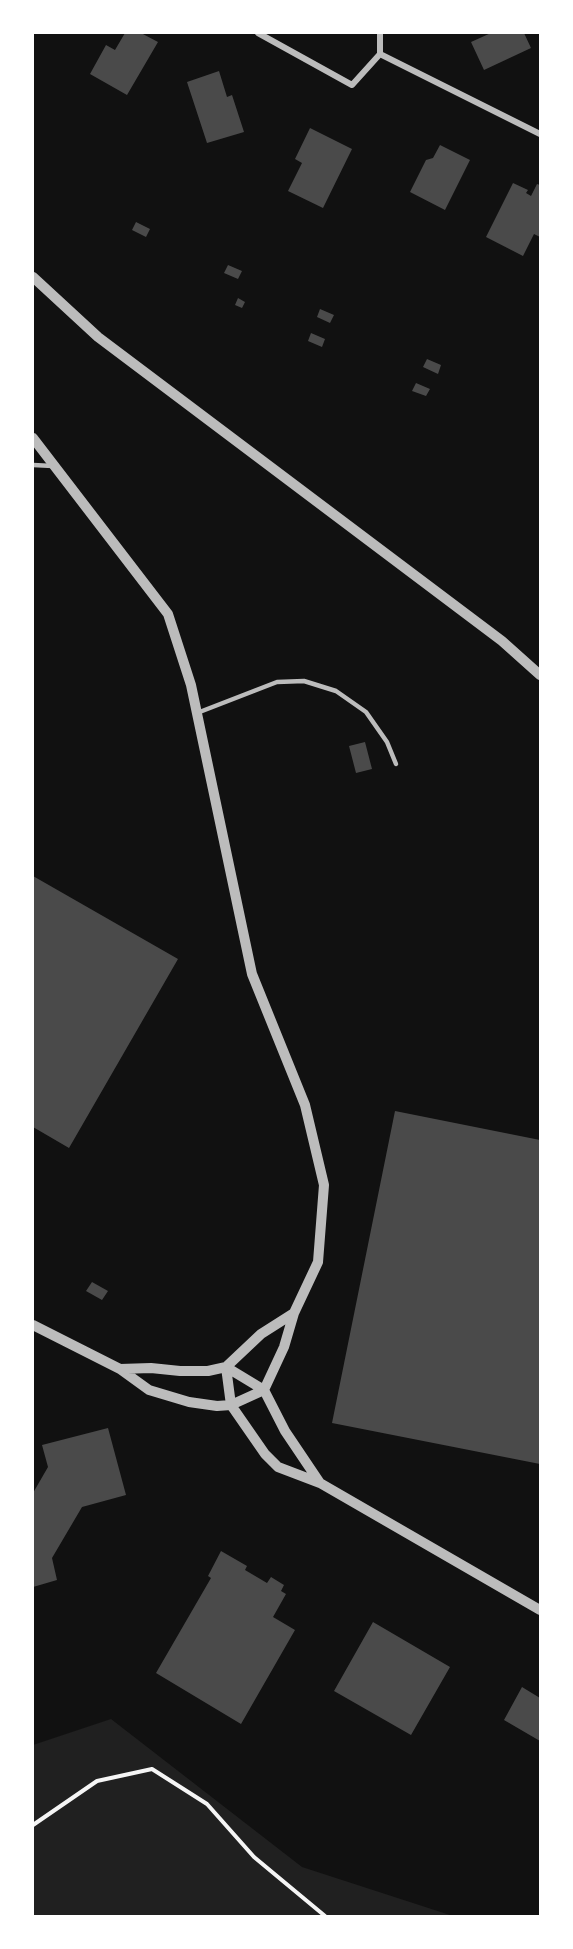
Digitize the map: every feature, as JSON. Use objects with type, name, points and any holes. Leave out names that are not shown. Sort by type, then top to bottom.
[{"type":"street","points":[[258,33],[351,85],[380,54],[380,33]]},
{"type":"street","points":[[380,54],[540,134]]},
{"type":"street","points":[[33,277],[98,337],[502,641],[540,675]]},
{"type":"street","points":[[33,438],[168,614],[191,685],[252,974],[305,1105],[324,1185],[318,1262],[294,1313],[284,1347],[264,1390],[231,1405],[218,1406],[189,1402],[149,1390],[120,1369],[33,1325]]},
{"type":"street","points":[[120,1369],[151,1368],[189,1371],[226,1367],[261,1334],[294,1313]]},
{"type":"street","points":[[226,1367],[264,1390],[285,1431],[320,1483]]},
{"type":"street","points":[[226,1367],[231,1405],[258,1445],[278,1467],[320,1483],[540,1610]]},
{"type":"lane","points":[[33,465],[56,466]]},
{"type":"lane","points":[[197,713],[277,682],[304,681],[336,691],[366,712],[387,742],[396,764]]},
{"type":"path","points":[[33,1825],[98,1781],[152,1769],[207,1804],[254,1857],[325,1916]]},
{"type":"shaded area","points":[[111,1719],[302,1867],[453,1916],[33,1916],[33,1745]]},
{"type":"building","points":[[125,33],[141,33],[158,42],[127,95],[90,74],[106,45],[115,50]]},
{"type":"building","points":[[491,33],[524,33],[531,48],[484,70],[471,42]]},
{"type":"building","points":[[219,71],[227,97],[232,95],[244,132],[207,143],[187,82]]},
{"type":"building","points":[[310,128],[352,149],[323,208],[288,191],[302,163],[295,159]]},
{"type":"building","points":[[440,145],[470,160],[445,210],[410,192],[426,160],[433,158]]},
{"type":"building","points":[[513,183],[528,190],[526,193],[531,196],[537,184],[540,185],[540,237],[534,234],[523,256],[486,237]]},
{"type":"building","points":[[136,222],[150,229],[146,237],[132,230]]},
{"type":"building","points":[[228,265],[242,271],[238,279],[224,273]]},
{"type":"building","points":[[238,298],[245,302],[242,308],[235,305]]},
{"type":"building","points":[[320,309],[334,315],[330,323],[317,317]]},
{"type":"building","points":[[311,333],[325,339],[322,347],[308,341]]},
{"type":"building","points":[[427,359],[441,365],[438,374],[423,367]]},
{"type":"building","points":[[416,383],[430,389],[426,396],[412,391]]},
{"type":"building","points":[[365,742],[372,769],[356,773],[349,746]]},
{"type":"building","points":[[33,876],[178,959],[69,1148],[33,1127]]},
{"type":"building","points":[[395,1111],[540,1140],[540,1464],[332,1423]]},
{"type":"building","points":[[92,1282],[108,1291],[102,1300],[86,1291]]},
{"type":"building","points":[[108,1428],[126,1495],[82,1507],[52,1558],[57,1580],[33,1587],[33,1493],[48,1467],[42,1445]]},
{"type":"building","points":[[221,1551],[247,1566],[245,1570],[267,1583],[271,1577],[284,1585],[281,1591],[286,1594],[273,1617],[295,1630],[241,1724],[156,1673],[211,1578],[208,1576]]},
{"type":"building","points":[[373,1622],[450,1667],[411,1735],[334,1691]]},
{"type":"building","points":[[522,1687],[540,1698],[540,1741],[504,1720]]}]
